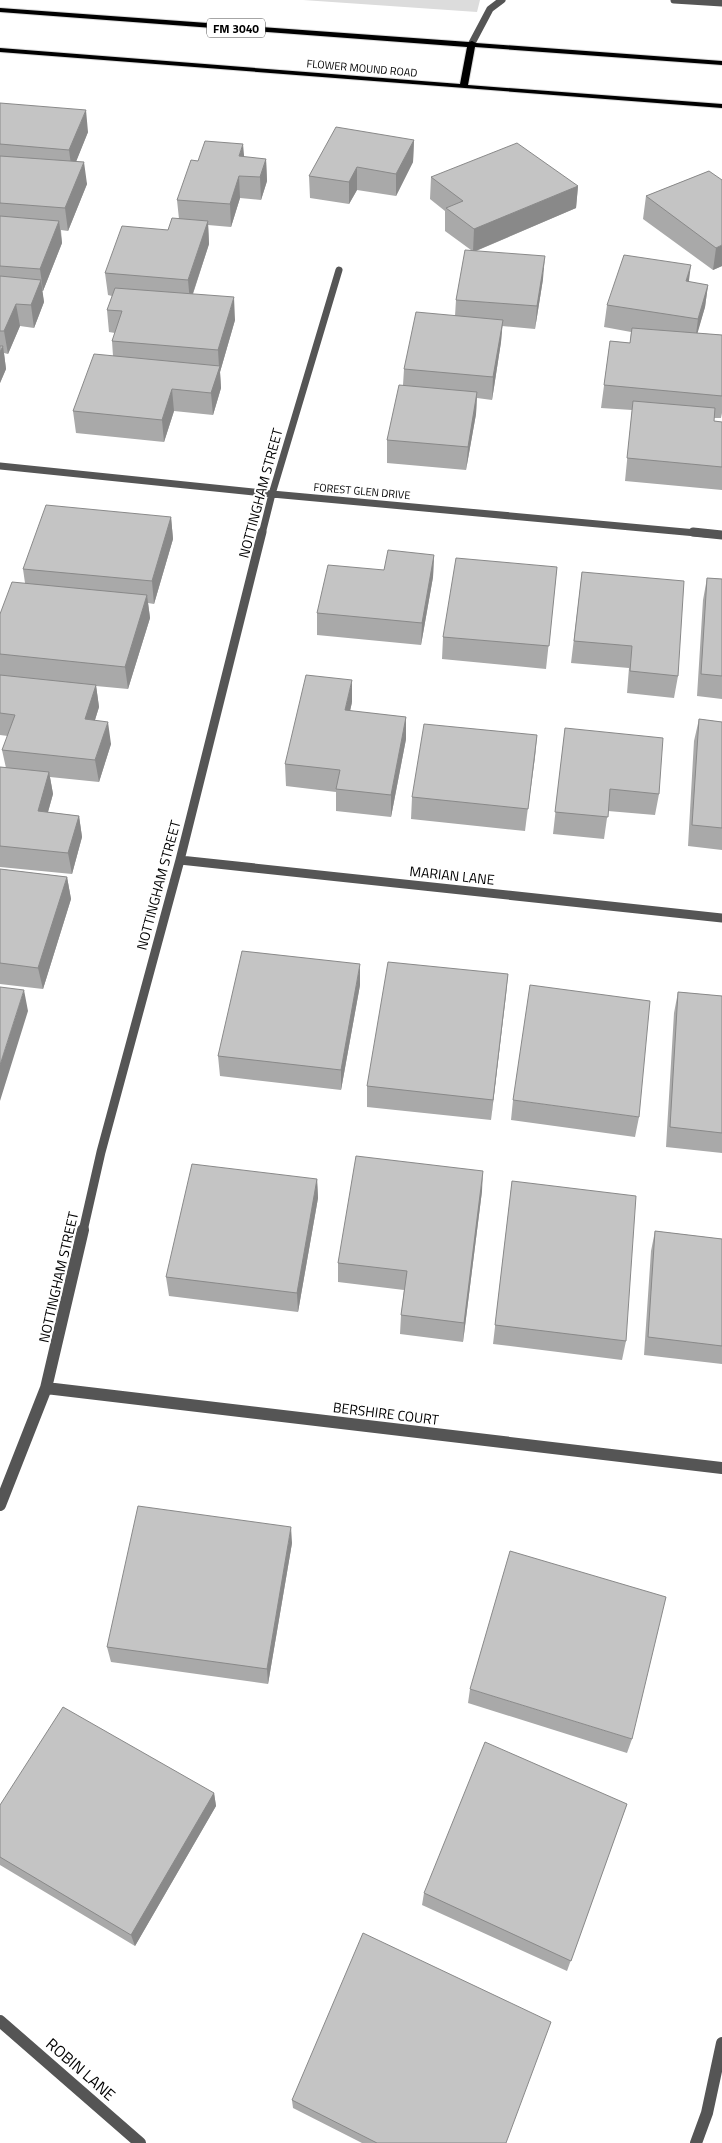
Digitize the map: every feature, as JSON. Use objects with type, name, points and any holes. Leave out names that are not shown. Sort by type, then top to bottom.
[{"type":"main road","name":"FM 3040","points":[[0,10],[301,33],[472,43],[722,63]]},
{"type":"main road","points":[[464,87],[472,43]]},
{"type":"main road","name":"FLOWER MOUND ROAD","points":[[0,50],[722,106]]},
{"type":"street","points":[[472,43],[490,8],[502,0]]},
{"type":"street","points":[[674,0],[722,4]]},
{"type":"street","name":"NOTTINGHAM STREET","points":[[0,1505],[46,1388],[101,1152],[180,860],[272,494],[339,270]]},
{"type":"street","name":"FOREST GLEN DRIVE","points":[[0,466],[272,494],[722,535]]},
{"type":"street","name":"MARIAN LANE","points":[[180,860],[722,918]]},
{"type":"street","name":"BERSHIRE COURT","points":[[46,1388],[722,1468]]},
{"type":"street","name":"ROBIN LANE","points":[[0,2021],[140,2143]]},
{"type":"street","points":[[696,2143],[707,2113],[722,2043]]},
{"type":"shaded area","points":[[303,0],[480,0],[477,12]]},
{"type":"building","points":[[0,103],[86,110],[69,150],[0,144]]},
{"type":"building","points":[[336,127],[414,140],[396,174],[357,167],[349,182],[309,176]]},
{"type":"building","points":[[205,141],[243,144],[239,156],[266,159],[260,177],[239,176],[230,204],[177,200],[191,160],[198,161]]},
{"type":"building","points":[[517,143],[578,186],[474,229],[446,208],[463,201],[431,177]]},
{"type":"building","points":[[0,156],[84,162],[65,208],[0,203]]},
{"type":"building","points":[[709,171],[722,180],[722,245],[716,248],[646,196]]},
{"type":"building","points":[[0,216],[59,221],[40,269],[0,266]]},
{"type":"building","points":[[172,218],[208,221],[188,280],[105,273],[122,226],[168,230]]},
{"type":"building","points":[[465,250],[545,256],[537,306],[456,300]]},
{"type":"building","points":[[624,255],[691,265],[686,281],[708,285],[698,319],[607,305]]},
{"type":"building","points":[[0,276],[41,280],[31,305],[16,304],[4,331],[0,331]]},
{"type":"building","points":[[115,288],[234,297],[218,350],[112,341],[122,311],[107,310]]},
{"type":"building","points":[[416,312],[503,320],[493,377],[404,369]]},
{"type":"building","points":[[632,328],[722,335],[722,396],[604,385],[610,341],[630,343]]},
{"type":"building","points":[[94,354],[220,366],[211,393],[172,389],[162,420],[73,411]]},
{"type":"building","points":[[399,385],[477,392],[468,447],[387,440]]},
{"type":"building","points":[[633,401],[715,408],[714,421],[722,422],[722,467],[627,458]]},
{"type":"building","points":[[46,505],[171,517],[152,581],[23,569]]},
{"type":"building","points":[[388,550],[434,555],[422,623],[317,613],[328,565],[384,570]]},
{"type":"building","points":[[456,558],[557,567],[549,646],[443,637]]},
{"type":"building","points":[[582,572],[684,581],[678,676],[630,671],[632,646],[574,641]]},
{"type":"building","points":[[707,578],[722,579],[722,676],[701,674]]},
{"type":"building","points":[[12,582],[147,595],[125,667],[0,654],[0,614]]},
{"type":"building","points":[[0,675],[96,685],[85,719],[108,722],[95,760],[2,750],[15,715],[0,713]]},
{"type":"building","points":[[306,675],[352,680],[345,710],[406,717],[391,795],[336,789],[340,770],[285,764]]},
{"type":"building","points":[[699,719],[722,722],[722,828],[692,825]]},
{"type":"building","points":[[424,724],[537,735],[528,809],[412,797]]},
{"type":"building","points":[[565,728],[663,738],[659,794],[610,789],[608,817],[555,812]]},
{"type":"building","points":[[0,767],[49,772],[38,811],[79,816],[68,853],[0,846]]},
{"type":"building","points":[[0,869],[67,877],[38,968],[0,963]]},
{"type":"building","points":[[242,951],[360,964],[341,1070],[218,1056]]},
{"type":"building","points":[[388,962],[508,974],[493,1100],[367,1086]]},
{"type":"building","points":[[530,985],[650,1001],[639,1117],[513,1100]]},
{"type":"building","points":[[0,987],[24,990],[0,1065]]},
{"type":"building","points":[[678,992],[722,996],[722,1133],[670,1127]]},
{"type":"building","points":[[356,1156],[483,1171],[464,1323],[401,1315],[407,1271],[338,1263]]},
{"type":"building","points":[[192,1164],[317,1179],[297,1293],[166,1277]]},
{"type":"building","points":[[512,1181],[636,1196],[626,1341],[495,1325]]},
{"type":"building","points":[[655,1231],[722,1239],[722,1346],[648,1337]]},
{"type":"building","points":[[138,1506],[291,1527],[267,1669],[107,1647]]},
{"type":"building","points":[[510,1551],[666,1597],[632,1739],[470,1689]]},
{"type":"building","points":[[63,1707],[214,1793],[131,1935],[0,1857],[0,1805]]},
{"type":"building","points":[[485,1742],[627,1804],[571,1961],[424,1893]]},
{"type":"building","points":[[363,1933],[551,2022],[506,2143],[377,2143],[292,2100]]}]
